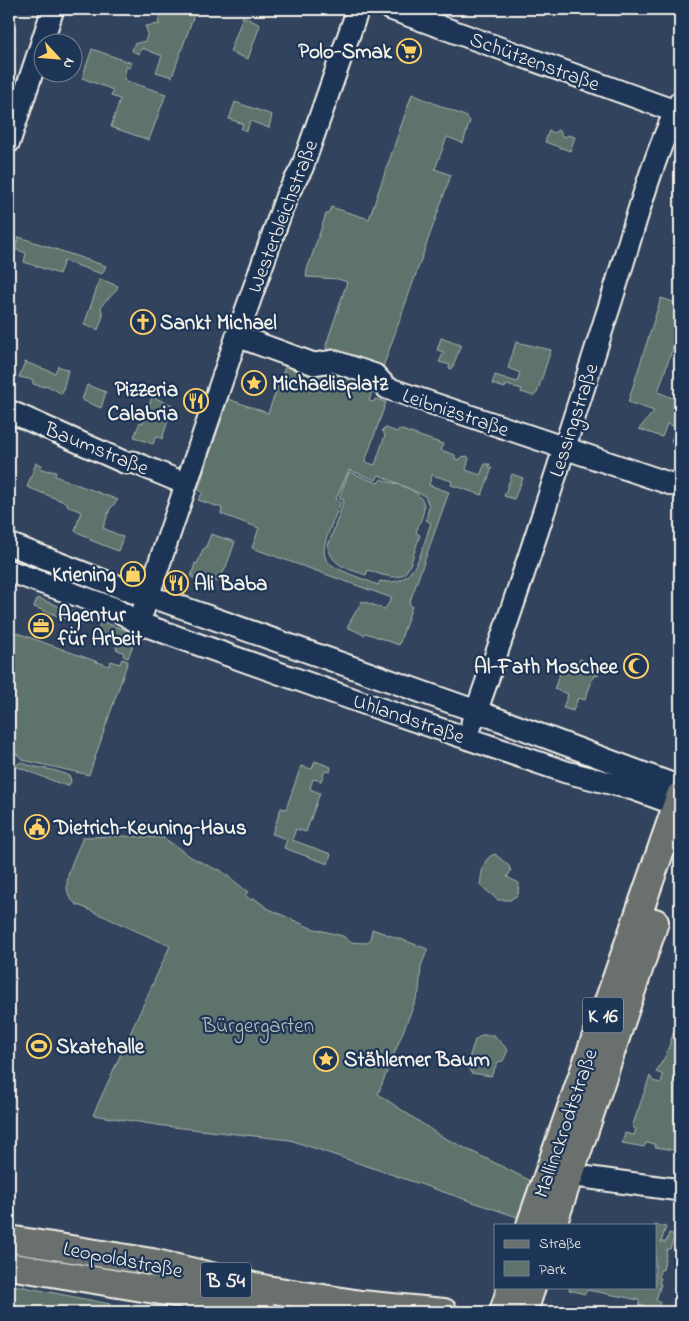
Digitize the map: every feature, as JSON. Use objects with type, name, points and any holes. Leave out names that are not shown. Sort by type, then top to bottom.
[{"type":"main road","name":"Mallinckrodtstraße","points":[[530,1224],[679,798]]},
{"type":"main road","name":"Mallinckrodtstraße","points":[[552,1224],[680,850]]},
{"type":"main road","name":"Leopoldstraße","points":[[9,1239],[152,1262],[223,1298],[263,1312]]},
{"type":"main road","name":"Leopoldstraße","points":[[9,1266],[223,1298],[361,1304],[444,1312]]},
{"type":"main road","points":[[503,1312],[511,1288]]},
{"type":"main road","points":[[524,1312],[532,1288]]},
{"type":"street","points":[[9,142],[53,9]]},
{"type":"street","name":"Westerbleichstraße","points":[[139,623],[236,336],[287,195],[302,168],[358,9]]},
{"type":"street","name":"Schützenstraße","points":[[391,9],[679,109]]},
{"type":"street","name":"Lessingstraße","points":[[467,738],[655,167],[679,109]]},
{"type":"street","name":"Leibnizstraße","points":[[236,336],[314,364],[333,361],[367,372],[375,375],[387,388],[680,487]]},
{"type":"street","name":"Baumstraße","points":[[9,411],[116,459],[133,462],[186,484]]},
{"type":"street","name":"Uhlandstraße","points":[[9,544],[148,598],[266,636],[476,711],[679,798]]},
{"type":"street","name":"Uhlandstraße","points":[[9,571],[114,608],[139,623],[566,772],[632,789],[679,798]]},
{"type":"street","points":[[569,1175],[680,1190]]},
{"type":"green space","points":[[159,9],[196,9],[172,77],[156,72],[162,56],[142,48],[139,54],[132,51],[134,44],[145,41],[148,33],[145,26],[160,24],[158,22],[161,13],[164,12]]},
{"type":"green space","points":[[243,16],[260,25],[248,59],[230,52]]},
{"type":"green space","points":[[92,49],[132,63],[130,68],[126,67],[124,80],[166,94],[149,140],[111,127],[120,99],[111,96],[113,90],[82,78]]},
{"type":"green space","points":[[412,94],[467,117],[470,121],[463,143],[447,137],[435,169],[451,175],[382,370],[327,352],[326,345],[347,282],[338,279],[306,277],[326,214],[328,214],[331,207],[369,219]]},
{"type":"green space","points":[[235,102],[272,115],[269,128],[250,121],[247,131],[241,129],[243,124],[229,119]]},
{"type":"green space","points":[[549,130],[554,133],[557,130],[565,137],[568,135],[575,137],[570,151],[545,142]]},
{"type":"green space","points":[[19,237],[106,266],[102,274],[64,261],[59,274],[24,262],[26,253],[14,249]]},
{"type":"green space","points":[[100,279],[118,286],[101,308],[103,316],[98,330],[84,325]]},
{"type":"green space","points":[[661,298],[680,304],[680,326],[658,392],[680,401],[680,444],[671,441],[676,427],[667,424],[662,437],[639,429],[654,411],[628,402]]},
{"type":"green space","points":[[441,338],[461,345],[452,369],[449,368],[450,365],[439,362],[444,352],[437,350]]},
{"type":"green space","points":[[516,342],[551,350],[537,393],[533,396],[521,392],[522,389],[506,385],[505,388],[492,384],[495,375],[517,382],[520,373],[508,368]]},
{"type":"green space","points":[[25,362],[55,373],[58,366],[68,370],[62,394],[46,385],[44,387],[33,384],[33,380],[19,377]]},
{"type":"green space","points":[[287,362],[338,371],[374,384],[369,401],[374,402],[375,399],[386,402],[365,462],[375,465],[385,435],[382,430],[386,428],[397,432],[399,429],[443,444],[441,450],[455,455],[455,459],[460,460],[461,457],[467,456],[469,458],[466,470],[480,475],[485,464],[490,464],[489,467],[492,468],[482,495],[451,485],[452,481],[432,475],[429,485],[449,492],[409,604],[412,606],[399,645],[366,633],[364,635],[347,627],[362,601],[385,609],[392,598],[252,548],[259,528],[221,514],[222,508],[198,500],[203,492],[198,490],[228,399],[268,413]],"holes":[[[349,470],[376,480],[379,475],[425,496],[429,506],[426,520],[431,523],[416,565],[410,573],[402,579],[392,582],[380,581],[378,585],[331,565],[326,558],[324,550],[341,502],[336,499]]]},
{"type":"green space","points":[[87,385],[106,392],[101,408],[82,400]]},
{"type":"green space","points":[[152,397],[173,405],[162,439],[156,436],[153,444],[134,437],[140,422],[143,423]]},
{"type":"green space","points":[[36,463],[42,465],[41,469],[56,472],[55,476],[118,500],[110,509],[103,528],[123,537],[118,551],[90,540],[90,538],[75,531],[81,512],[68,506],[67,503],[27,487]]},
{"type":"green space","points":[[349,472],[378,483],[381,479],[400,485],[414,492],[423,501],[424,510],[416,533],[420,535],[409,567],[400,576],[392,577],[368,570],[366,575],[342,566],[330,553],[328,546],[344,500],[339,498]]},
{"type":"green space","points":[[512,474],[523,478],[514,499],[504,496]]},
{"type":"green space","points":[[211,534],[235,542],[218,582],[202,576],[200,581],[191,577],[195,563],[197,564]]},
{"type":"green space","points":[[37,598],[85,616],[82,625],[34,607]]},
{"type":"green space","points":[[101,621],[133,633],[132,638],[135,640],[128,658],[123,656],[124,653],[116,649],[117,643],[96,635]]},
{"type":"green space","points":[[9,630],[109,666],[111,661],[120,664],[122,659],[128,661],[89,775],[23,760],[9,747]]},
{"type":"green space","points":[[580,659],[602,666],[598,676],[594,675],[585,700],[578,698],[573,711],[563,708],[568,694],[554,689],[564,663],[575,666]]},
{"type":"green space","points":[[315,761],[331,767],[330,772],[325,771],[321,781],[313,779],[310,789],[320,793],[306,832],[296,829],[292,840],[331,854],[328,864],[284,848],[287,839],[272,834],[281,808],[286,809],[301,766],[312,769]]},
{"type":"green space","points":[[21,762],[64,774],[70,777],[71,782],[68,786],[61,784],[15,766]]},
{"type":"green space","name":"Bürgergarten","points":[[83,837],[164,838],[191,857],[217,870],[219,869],[248,892],[245,895],[251,900],[254,898],[267,908],[311,928],[343,936],[350,942],[366,943],[370,940],[372,929],[428,949],[421,966],[419,992],[378,1094],[439,1135],[533,1182],[520,1218],[290,1140],[164,1126],[93,1115],[170,946],[76,904],[70,898],[67,890],[67,881]]},
{"type":"green space","points":[[495,854],[509,866],[511,871],[507,877],[519,883],[518,895],[510,900],[498,900],[480,885],[485,862]]},
{"type":"green space","points":[[674,1031],[680,1033],[680,1151],[655,1147],[655,1144],[646,1143],[644,1147],[622,1143],[625,1133],[634,1135],[636,1129],[632,1127],[650,1076],[653,1081],[661,1083],[663,1075],[656,1072],[666,1055]]},
{"type":"green space","points":[[482,1035],[494,1035],[508,1050],[503,1061],[498,1062],[491,1076],[471,1073],[467,1064],[475,1040]]},
{"type":"green space","points":[[656,1225],[666,1227],[661,1242],[666,1242],[669,1233],[675,1235],[670,1249],[667,1249],[663,1270],[661,1269],[658,1277],[661,1278],[659,1283],[661,1284],[656,1300],[660,1302],[658,1308],[639,1305],[639,1300],[587,1290],[585,1294],[569,1290],[570,1288],[656,1288]]},
{"type":"green space","points":[[9,1284],[110,1304],[109,1312],[9,1312]]},
{"type":"place","name":"Polo-Smak","points":[[409,51]]},
{"type":"place","name":"Sankt Michael","points":[[143,322]]},
{"type":"place","name":"Michaelisplatz","points":[[254,383]]},
{"type":"place","name":"Pizzeria Calabria","points":[[196,401]]},
{"type":"place","name":"Kriening","points":[[133,574]]},
{"type":"place","name":"Ali Baba","points":[[176,583]]},
{"type":"place","name":"Agentur für Arbeit","points":[[41,626]]},
{"type":"place","name":"Al-Fath Moschee","points":[[636,666]]},
{"type":"place","name":"Dietrich-Keuning-Haus","points":[[37,827]]},
{"type":"place","name":"Skatehalle","points":[[39,1046]]},
{"type":"place","name":"Stählerner Baum","points":[[326,1059]]}]
